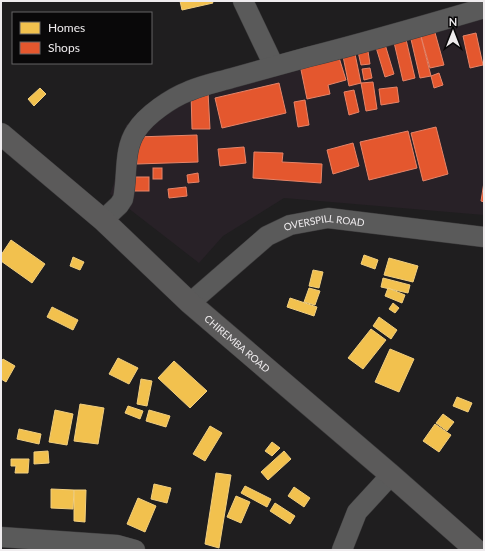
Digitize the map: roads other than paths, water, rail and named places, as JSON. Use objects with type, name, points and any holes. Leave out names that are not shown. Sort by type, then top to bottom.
[{"type":"main road","name":"CHIREMBA ROAD","points":[[1,134],[104,220],[190,303],[391,475],[476,550]]},
{"type":"street","points":[[243,1],[274,66]]},
{"type":"street","points":[[104,220],[123,199],[128,150],[136,131],[145,120],[188,91],[484,8]]},
{"type":"street","name":"OVERSPILL ROAD","points":[[190,303],[267,236],[290,226],[328,218],[484,237]]},
{"type":"street","points":[[342,550],[357,512],[391,475]]},
{"type":"street","points":[[1,537],[117,545],[135,550]]}]
